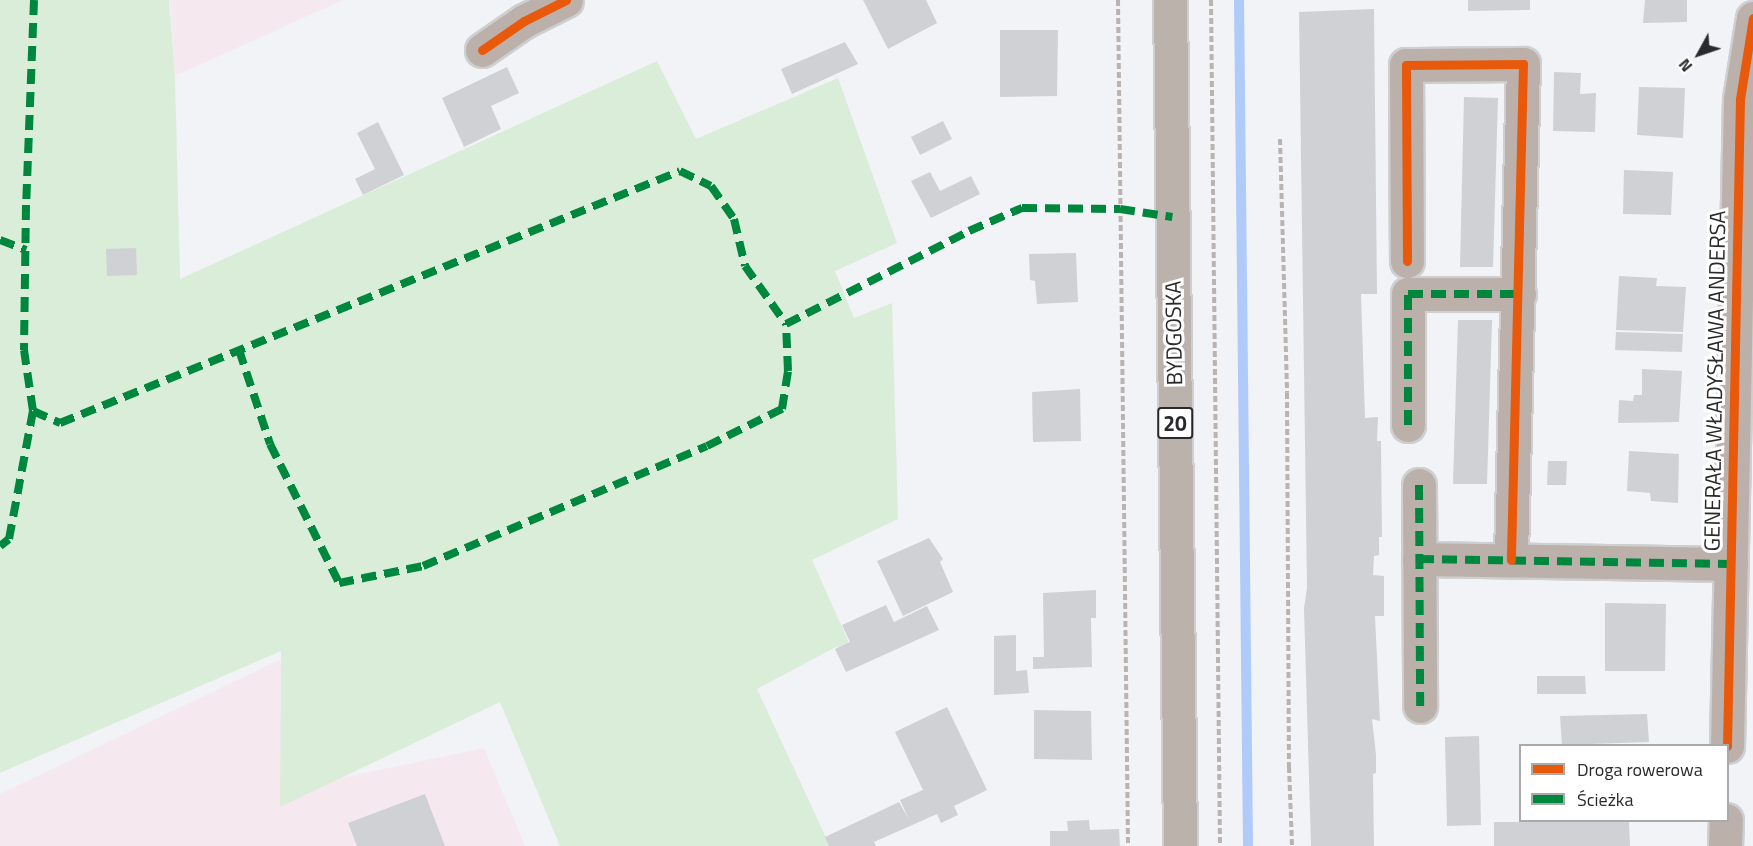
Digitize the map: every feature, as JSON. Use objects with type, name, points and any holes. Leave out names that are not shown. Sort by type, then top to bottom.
[{"type":"main road","name":"BYDGOSKA","points":[[1170,0],[1180,846]]},
{"type":"street","points":[[482,50],[524,21],[566,0]]},
{"type":"street","name":"GENERAŁA WŁADYSŁAWA ANDERSA","points":[[1727,744],[1747,100],[1753,18]]},
{"type":"street","points":[[1407,261],[1406,65],[1523,63],[1511,560]]},
{"type":"street","points":[[1408,425],[1408,294],[1519,294]]},
{"type":"street","points":[[1419,485],[1420,706]]},
{"type":"street","points":[[1419,559],[1731,564]]},
{"type":"street","points":[[1725,846],[1726,822]]},
{"type":"path","points":[[1118,0],[1128,846]]},
{"type":"path","points":[[1211,0],[1220,846]]},
{"type":"path","points":[[1280,139],[1287,393],[1289,767],[1292,846]]},
{"type":"shaded area","points":[[170,0],[343,0],[175,76]]},
{"type":"shaded area","points":[[279,660],[336,779],[484,748],[525,846],[0,846],[0,794]]},
{"type":"green space","points":[[0,0],[169,0],[175,76],[180,279],[657,61],[696,139],[838,78],[897,243],[835,271],[854,318],[892,303],[898,519],[812,560],[850,645],[836,647],[757,689],[830,846],[560,846],[500,702],[280,807],[281,651],[0,773]]},
{"type":"building","points":[[863,0],[926,0],[937,23],[888,49]]},
{"type":"building","points":[[1468,0],[1530,0],[1530,10],[1468,11]]},
{"type":"building","points":[[1645,0],[1687,0],[1687,22],[1643,23]]},
{"type":"building","points":[[1374,9],[1377,294],[1361,294],[1365,418],[1378,417],[1377,441],[1381,441],[1382,537],[1379,537],[1379,555],[1374,556],[1373,575],[1384,576],[1384,616],[1375,616],[1380,721],[1372,719],[1376,755],[1376,773],[1373,774],[1374,846],[1311,846],[1304,608],[1307,588],[1299,12]]},
{"type":"building","points":[[1000,30],[1058,30],[1057,96],[1000,97]]},
{"type":"building","points":[[845,42],[858,64],[792,94],[781,69]]},
{"type":"building","points":[[507,67],[519,93],[491,106],[501,129],[464,147],[442,98]]},
{"type":"building","points":[[1554,72],[1581,73],[1580,94],[1596,93],[1595,132],[1553,131]]},
{"type":"building","points":[[1639,87],[1685,88],[1683,138],[1637,135]]},
{"type":"building","points":[[1464,97],[1498,98],[1493,267],[1460,267]]},
{"type":"building","points":[[943,121],[952,139],[920,155],[911,137]]},
{"type":"building","points":[[378,122],[404,175],[363,195],[355,179],[375,169],[357,133]]},
{"type":"building","points":[[1624,170],[1673,172],[1671,215],[1623,214]]},
{"type":"building","points":[[930,172],[940,191],[971,176],[980,194],[931,218],[911,181]]},
{"type":"building","points":[[136,248],[137,275],[107,276],[106,249]]},
{"type":"building","points":[[1076,253],[1078,302],[1037,304],[1035,281],[1030,280],[1029,254]]},
{"type":"building","points":[[1619,276],[1657,278],[1656,286],[1686,287],[1683,332],[1616,330]]},
{"type":"building","points":[[1458,320],[1492,320],[1487,484],[1453,484]]},
{"type":"building","points":[[1616,332],[1683,334],[1682,352],[1615,350]]},
{"type":"building","points":[[1642,369],[1682,371],[1679,422],[1618,423],[1619,400],[1633,401],[1634,395],[1642,395]]},
{"type":"building","points":[[1080,389],[1081,441],[1033,442],[1032,392]]},
{"type":"building","points":[[1629,451],[1679,454],[1678,503],[1651,501],[1650,493],[1627,491]]},
{"type":"building","points":[[1548,461],[1567,461],[1566,485],[1547,485]]},
{"type":"building","points":[[929,538],[943,559],[940,562],[953,592],[903,616],[877,561]]},
{"type":"building","points":[[1096,590],[1096,618],[1091,618],[1092,667],[1033,669],[1033,657],[1044,657],[1043,593]]},
{"type":"building","points":[[1605,603],[1666,604],[1665,671],[1605,671]]},
{"type":"building","points":[[886,605],[894,622],[927,606],[939,630],[846,672],[835,649],[850,642],[842,625]]},
{"type":"building","points":[[1016,635],[1016,671],[1027,670],[1029,693],[994,695],[994,636]]},
{"type":"building","points":[[1537,676],[1585,676],[1586,694],[1537,694]]},
{"type":"building","points":[[947,707],[987,790],[954,806],[958,815],[941,823],[937,814],[874,842],[876,846],[829,846],[825,837],[899,802],[909,820],[900,800],[923,790],[895,732]]},
{"type":"building","points":[[1034,710],[1091,711],[1092,760],[1034,759]]},
{"type":"building","points":[[1647,714],[1649,742],[1562,744],[1560,716]]},
{"type":"building","points":[[1479,736],[1481,825],[1447,826],[1445,737]]},
{"type":"building","points":[[425,794],[445,846],[357,846],[348,823]]},
{"type":"building","points":[[1089,820],[1090,830],[1119,829],[1120,846],[1050,846],[1050,831],[1068,831],[1067,821]]},
{"type":"building","points":[[1494,822],[1629,822],[1630,846],[1494,846]]},
{"type":"waterway","points":[[1239,0],[1248,846]]},
{"type":"marked path","points":[[34,0],[26,205],[24,350],[33,411],[60,423],[680,171],[711,186],[734,219],[745,266],[786,324],[969,231],[1022,208],[1120,209],[1172,217]]},
{"type":"marked path","points":[[0,240],[26,250]]},
{"type":"marked path","points":[[1408,425],[1408,294],[1519,294]]},
{"type":"marked path","points":[[239,350],[270,444],[339,583],[423,566],[707,446],[782,409],[788,371],[786,324]]},
{"type":"marked path","points":[[0,546],[9,539],[33,411]]},
{"type":"marked path","points":[[1419,485],[1420,706]]},
{"type":"marked path","points":[[1419,559],[1731,564]]},
{"type":"cycle path","points":[[482,50],[524,21],[566,0]]},
{"type":"cycle path","points":[[1727,744],[1740,99],[1753,18]]},
{"type":"cycle path","points":[[1407,261],[1406,65],[1523,64],[1511,560]]}]
